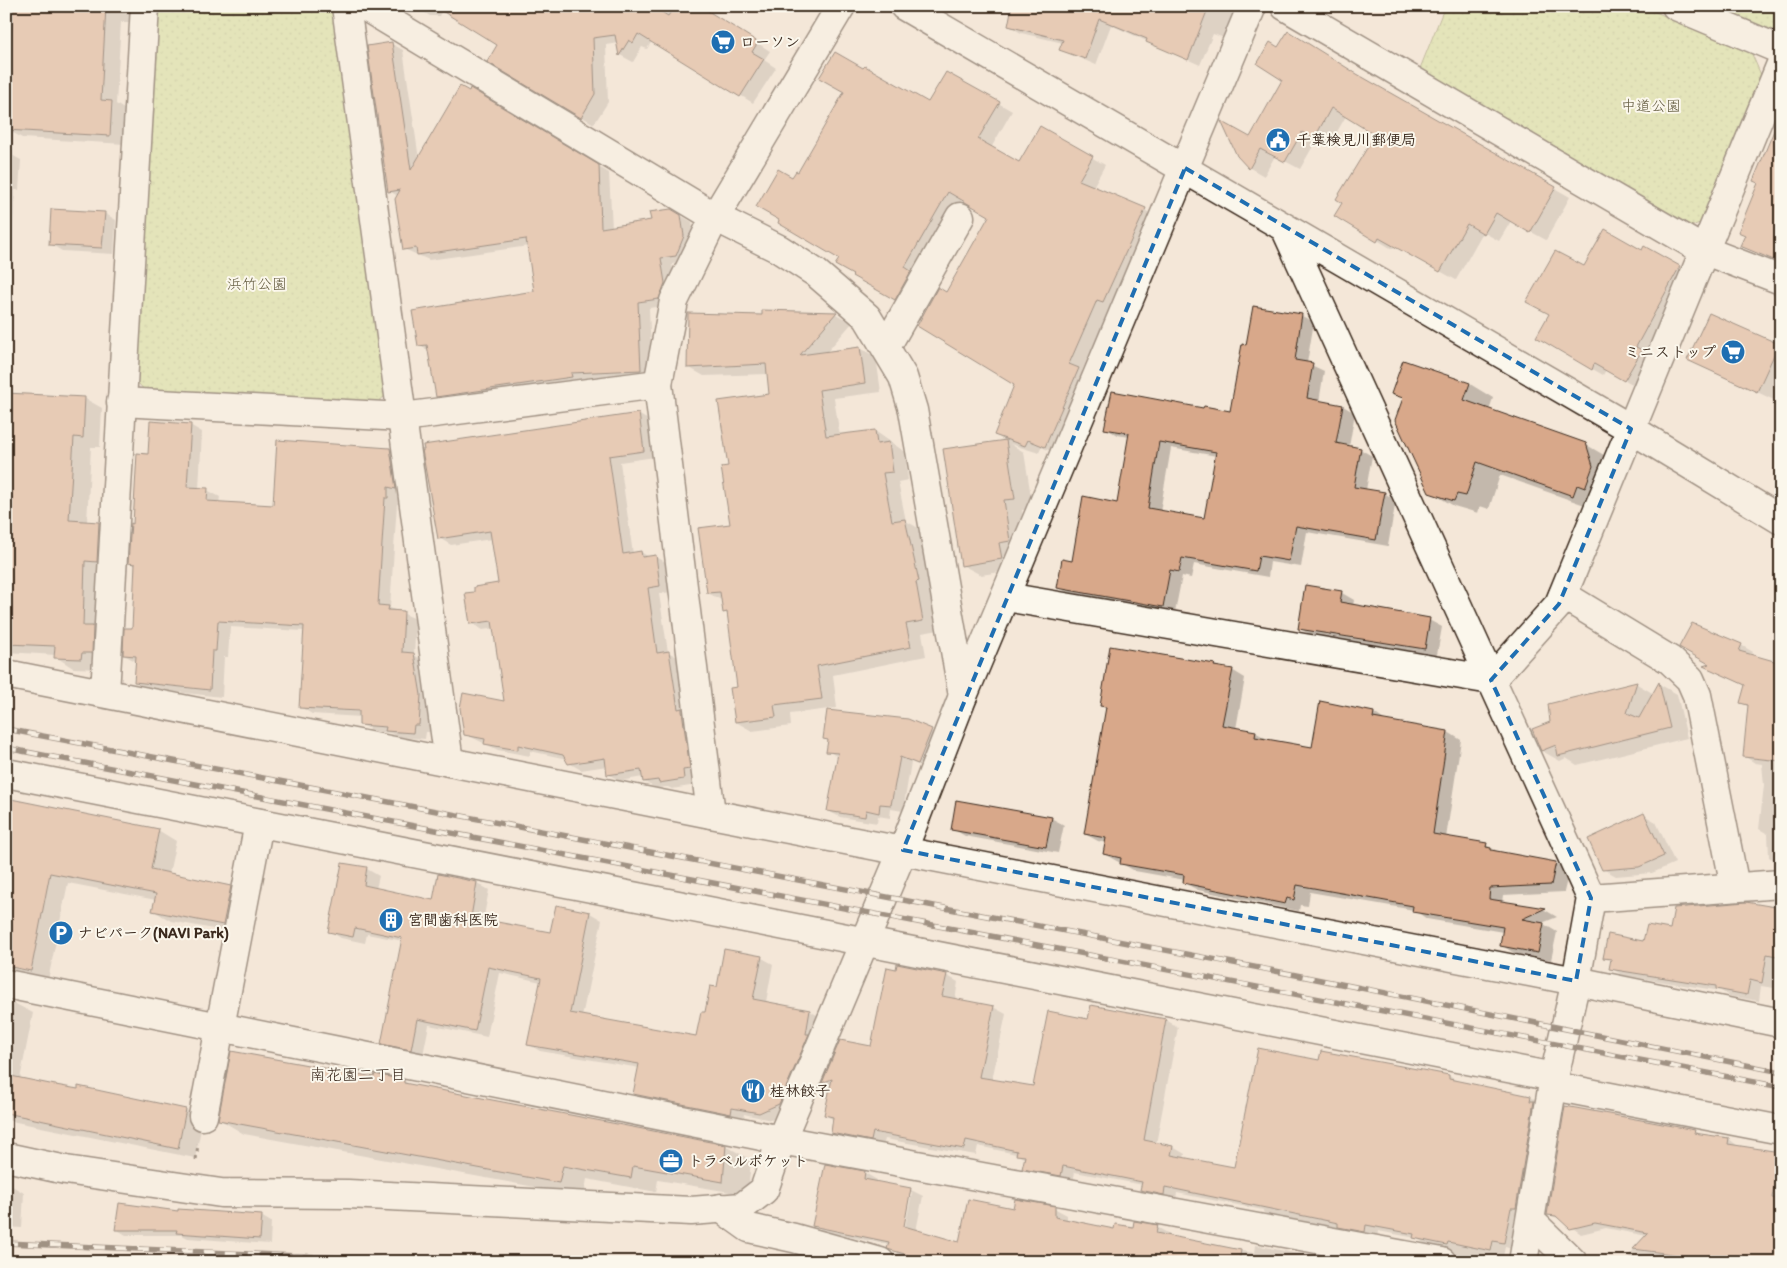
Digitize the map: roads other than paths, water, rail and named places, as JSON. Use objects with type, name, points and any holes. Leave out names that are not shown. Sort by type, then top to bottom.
[{"type":"street","points":[[105,693],[145,6]]},
{"type":"street","points":[[346,6],[449,762]]},
{"type":"street","points":[[364,6],[715,217],[779,250],[816,273],[867,317],[903,376],[913,410],[963,696]]},
{"type":"street","points":[[711,814],[658,384],[674,301],[715,217],[841,6]]},
{"type":"street","points":[[904,6],[1185,168],[1286,230],[1630,429],[1781,520]]},
{"type":"street","points":[[6,1157],[66,1170],[221,1193],[348,1194],[691,1211],[742,1207],[764,1190],[782,1140],[903,850],[963,696],[1252,6]]},
{"type":"street","points":[[1285,6],[1703,250],[1781,280]]},
{"type":"street","points":[[1676,6],[1781,50]]},
{"type":"street","points":[[1491,680],[1559,604],[1781,64]]},
{"type":"street","points":[[886,347],[960,217]]},
{"type":"street","points":[[1286,230],[1591,898],[1576,980],[1553,1082],[1523,1262]]},
{"type":"street","points":[[121,402],[403,417],[658,384]]},
{"type":"street","points":[[1563,595],[1670,660],[1690,679],[1698,695],[1735,887]]},
{"type":"street","points":[[1006,597],[1491,680]]},
{"type":"street","points":[[6,674],[711,814],[1576,980],[1781,1023]]},
{"type":"street","points":[[6,773],[864,942],[1781,1130]]},
{"type":"street","points":[[203,1116],[259,823]]},
{"type":"street","points":[[1591,898],[1781,884]]},
{"type":"street","points":[[6,984],[782,1140],[1434,1261]]},
{"type":"street","points":[[721,1208],[749,1228],[794,1238],[880,1262]]},
{"type":"street","points":[[1531,1221],[1573,1262]]},
{"type":"railway","points":[[6,729],[1296,975],[1781,1072]]},
{"type":"railway","points":[[6,748],[1781,1087]]},
{"type":"railway","points":[[6,1243],[432,1262]]},
{"type":"place","name":"ローソン","points":[[723,42]]},
{"type":"place","name":"千葉検見川郵便局","points":[[1278,140]]},
{"type":"place","name":"ミニストップ","points":[[1733,352]]},
{"type":"place","name":"宮間歯科医院","points":[[391,920]]},
{"type":"place","name":"ナビパーク(NAVI Park)","points":[[61,933]]},
{"type":"place","name":"桂林餃子","points":[[753,1091]]},
{"type":"place","name":"トラベルポケット","points":[[671,1161]]},
{"type":"district","name":"南花園二丁目","points":[[358,1074]]},
{"type":"park label","name":"中道公園","points":[[1651,106]]},
{"type":"park label","name":"浜竹公園","points":[[257,284]]}]
